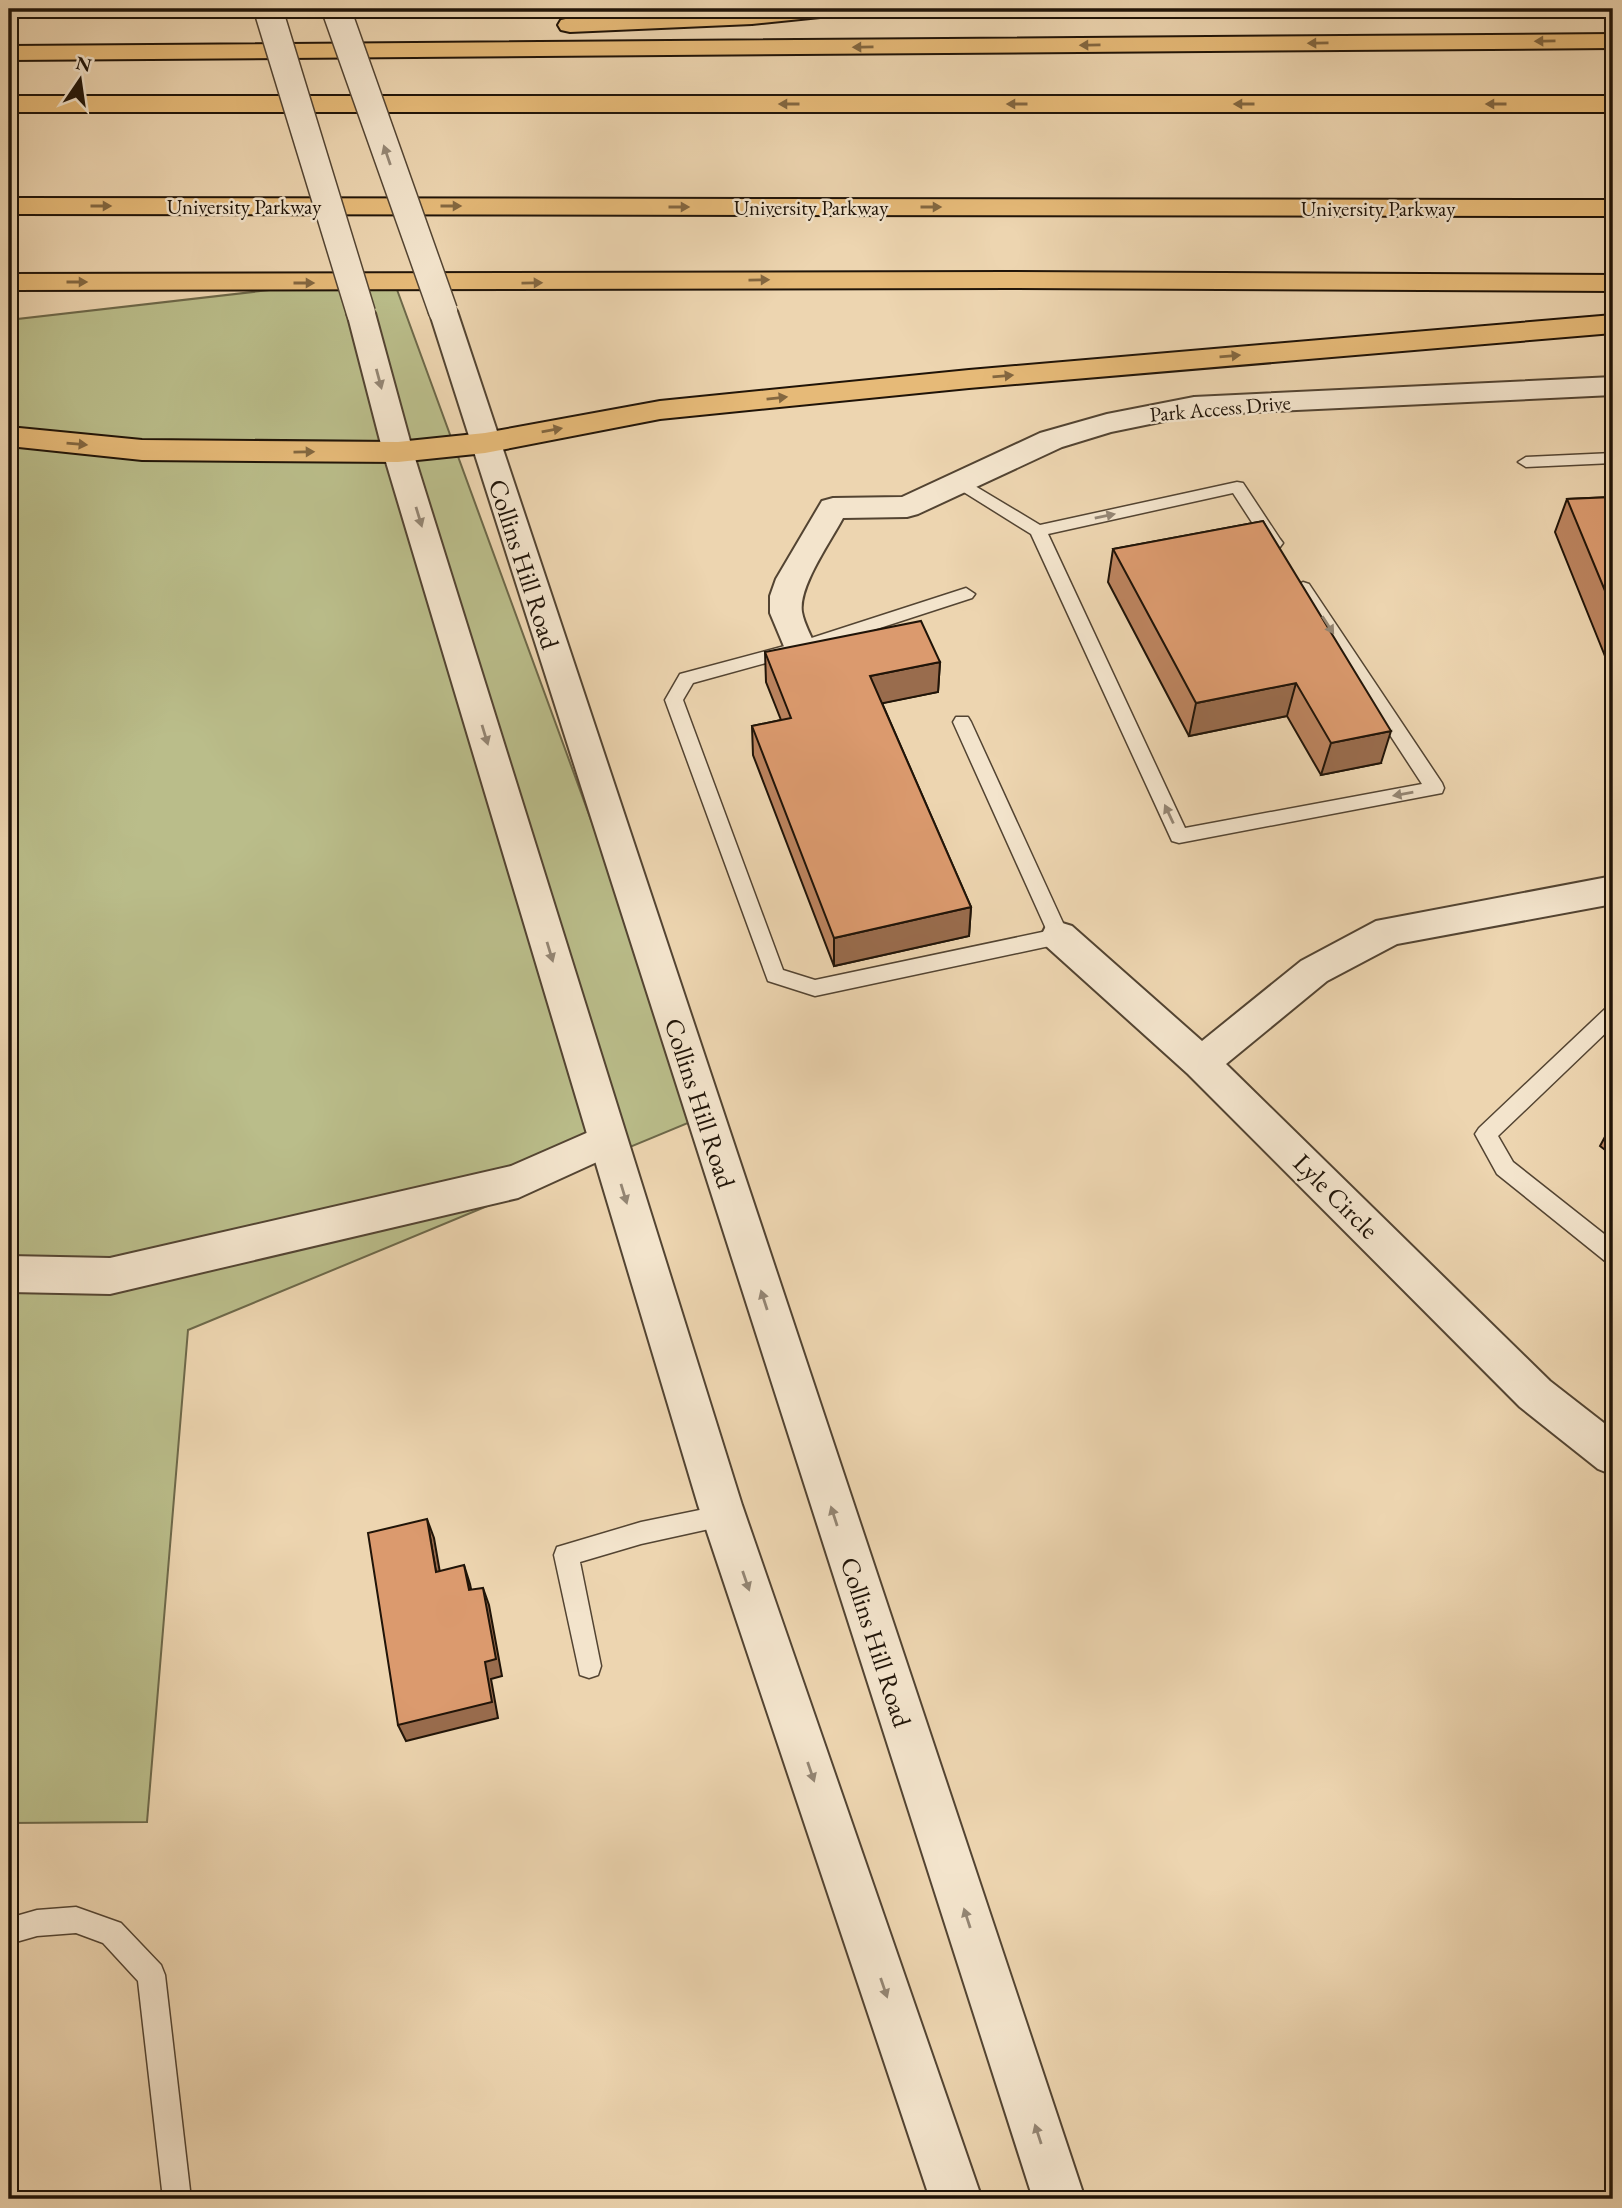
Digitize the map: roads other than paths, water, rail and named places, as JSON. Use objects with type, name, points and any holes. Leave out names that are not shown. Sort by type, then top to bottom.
[{"type":"highway","points":[[9,51],[739,18],[830,9]]},
{"type":"highway","points":[[9,51],[1613,41]]},
{"type":"highway","points":[[9,104],[1613,104]]},
{"type":"highway","name":"University Parkway","points":[[9,206],[1613,208]]},
{"type":"highway","points":[[9,282],[527,283],[851,280],[1613,283]]},
{"type":"highway","points":[[9,437],[142,450],[398,452],[485,443],[660,410],[969,379],[1613,324]]},
{"type":"street","points":[[268,9],[361,313],[398,452],[724,1516],[956,2199]]},
{"type":"street","name":"Collins Hill Road","points":[[336,9],[443,311],[1059,2199]]},
{"type":"street","name":"Park Access Drive","points":[[800,648],[786,613],[786,596],[792,579],[805,561],[833,508],[908,507],[1051,440],[1134,416],[1194,406],[1613,386]]},
{"type":"street","points":[[1201,1063],[1314,971],[1389,931],[1613,890]]},
{"type":"street","name":"Lyle Circle","points":[[1059,936],[1201,1063],[1535,1394],[1613,1455]]},
{"type":"street","points":[[9,1273],[110,1276],[518,1181],[607,1140]]},
{"type":"lane","points":[[1526,463],[1613,458]]},
{"type":"lane","points":[[960,482],[1038,531],[1178,836],[1435,788],[1237,487],[1038,531]]},
{"type":"lane","points":[[961,722],[1059,936],[815,988],[775,975],[674,700],[686,678],[800,648],[966,594]]},
{"type":"lane","points":[[1613,1014],[1486,1134],[1505,1168],[1613,1254]]},
{"type":"lane","points":[[589,1666],[566,1555],[641,1533],[724,1516]]},
{"type":"lane","points":[[9,1931],[37,1923],[76,1920],[111,1931],[151,1975],[177,2199]]}]
